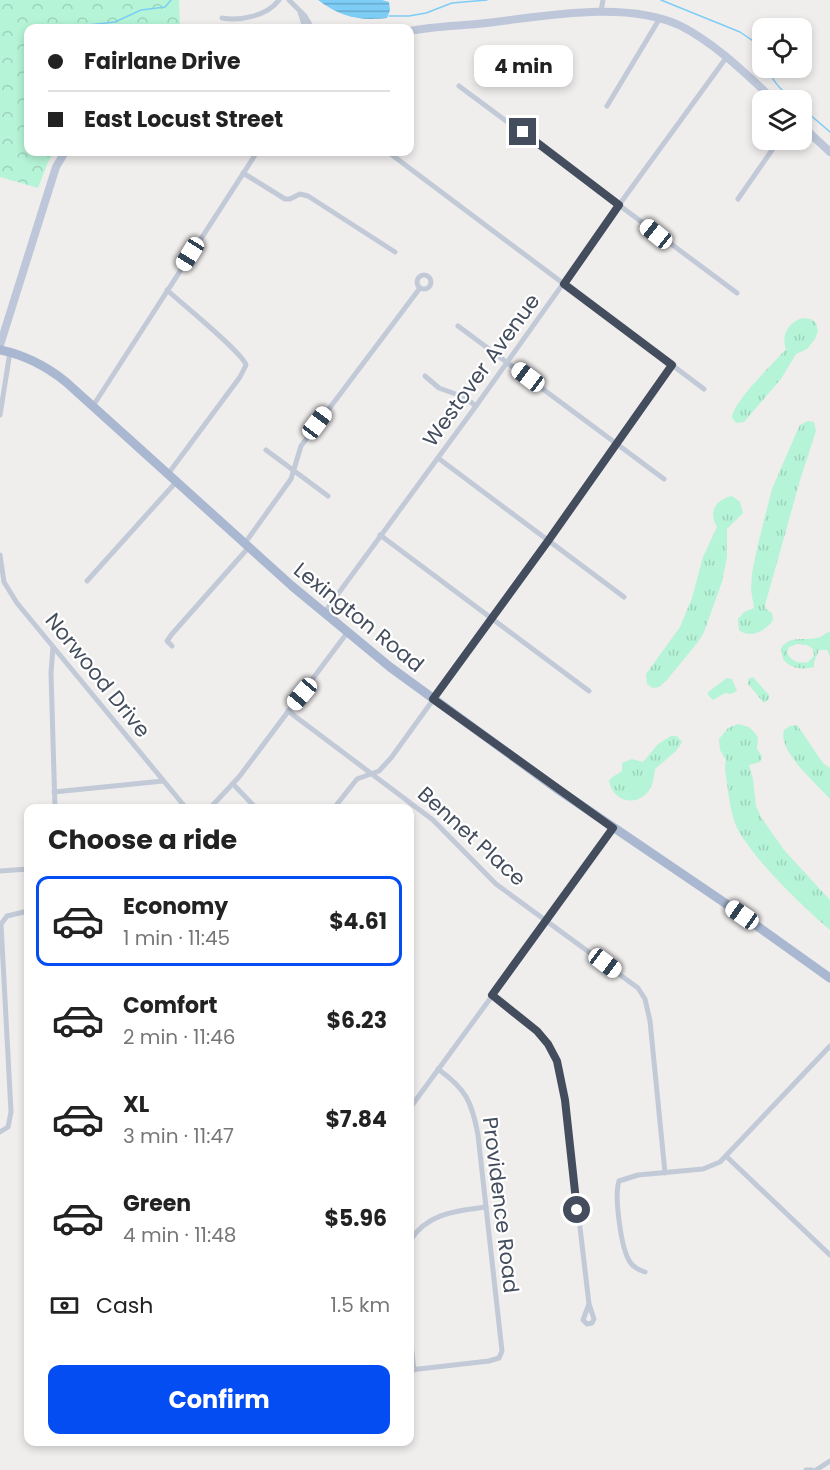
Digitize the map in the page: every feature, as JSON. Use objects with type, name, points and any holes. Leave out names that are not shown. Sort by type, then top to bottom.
[{"type":"main road","points":[[414,31],[602,11],[636,13],[660,18],[694,34],[763,90]]},
{"type":"main road","points":[[812,136],[830,152]]},
{"type":"main road","points":[[0,345],[56,167],[63,156]]},
{"type":"main road","name":"Lexington Road","points":[[5,351],[36,362],[54,372],[324,614],[433,699],[613,828],[725,903],[830,978]]},
{"type":"street","points":[[222,18],[233,20],[253,16],[273,7],[279,0]]},
{"type":"street","points":[[289,0],[310,24]]},
{"type":"street","points":[[602,11],[603,0]]},
{"type":"street","points":[[299,10],[304,24]]},
{"type":"street","points":[[606,106],[660,18]]},
{"type":"street","name":"Westover Avenue","points":[[324,614],[726,58]]},
{"type":"street","points":[[459,87],[737,293]]},
{"type":"street","points":[[738,199],[772,150]]},
{"type":"street","points":[[93,406],[254,156]]},
{"type":"street","points":[[393,156],[704,389]]},
{"type":"street","points":[[243,173],[285,199],[300,194],[308,196],[395,252]]},
{"type":"street","points":[[172,646],[168,641],[172,634],[247,545],[291,479],[301,446],[420,288]]},
{"type":"street","points":[[167,290],[235,350],[246,365],[240,377],[168,474]]},
{"type":"street","points":[[459,326],[664,479]]},
{"type":"street","points":[[0,415],[5,351]]},
{"type":"street","points":[[337,804],[357,779],[382,769],[548,541],[672,365]]},
{"type":"street","points":[[425,376],[440,388],[464,397],[476,406]]},
{"type":"street","points":[[266,450],[328,496]]},
{"type":"street","points":[[438,458],[624,597]]},
{"type":"street","points":[[87,581],[177,481]]},
{"type":"street","points":[[380,535],[589,691]]},
{"type":"street","name":"Norwood Drive","points":[[0,555],[2,574],[8,590],[183,804]]},
{"type":"street","points":[[214,804],[233,784],[347,633]]},
{"type":"street","points":[[53,647],[51,673],[55,804]]},
{"type":"street","name":"Bennet Place","points":[[288,711],[412,804]]},
{"type":"street","points":[[54,792],[163,781]]},
{"type":"street","points":[[233,784],[252,804]]},
{"type":"street","name":"Bennet Place","points":[[414,806],[433,820],[496,884],[633,984],[645,999],[650,1021],[665,1173]]},
{"type":"street","points":[[414,1102],[613,828]]},
{"type":"street","points":[[0,872],[24,869]]},
{"type":"street","points":[[0,1132],[8,1127],[11,1112],[1,962],[2,920],[10,914],[24,912]]},
{"type":"street","points":[[492,995],[537,1031],[548,1044],[557,1061],[565,1100],[589,1304]]},
{"type":"street","points":[[645,1272],[634,1267],[626,1255],[620,1223],[618,1185],[626,1178],[709,1167],[727,1157],[830,1046]]},
{"type":"street","points":[[0,1053],[7,1052]]},
{"type":"street","name":"Providence Road","points":[[414,1370],[484,1362],[499,1358],[502,1351],[474,1112],[460,1087],[438,1069]]},
{"type":"street","points":[[727,1157],[830,1255]]},
{"type":"street","points":[[414,1236],[422,1225],[434,1217],[486,1207]]},
{"type":"street","points":[[806,1470],[814,1470],[830,1461]]},
{"type":"green space","points":[[0,0],[179,0],[180,24],[24,24],[24,156],[52,156],[38,188],[0,177]]},
{"type":"green space","points":[[802,318],[811,319],[816,323],[818,331],[815,339],[807,349],[796,354],[781,379],[744,422],[736,423],[732,418],[739,402],[786,349],[784,339],[789,326]]},
{"type":"green space","points":[[808,421],[814,422],[816,431],[765,605],[766,609],[772,613],[773,620],[758,632],[743,633],[739,630],[738,619],[744,612],[754,608],[751,590],[752,573],[772,489],[800,425]]},
{"type":"green space","points":[[732,496],[740,502],[743,513],[727,529],[727,557],[722,582],[704,632],[666,681],[659,687],[653,688],[647,684],[646,674],[680,627],[692,598],[703,557],[717,527],[713,516],[715,507],[721,500]]},
{"type":"green space","points":[[830,632],[830,657],[827,650],[819,650],[814,667],[797,668],[783,659],[781,648],[786,643],[791,640],[821,637]],"holes":[[[797,644],[807,645],[813,649],[814,656],[808,662],[801,663],[790,658],[787,652],[789,647]]]},
{"type":"green space","points":[[753,677],[769,695],[769,699],[764,703],[748,684],[748,679]]},
{"type":"green space","points":[[727,678],[732,679],[737,691],[731,694],[725,693],[713,700],[708,692]]},
{"type":"green space","points":[[738,724],[749,727],[758,737],[757,749],[762,756],[760,762],[749,765],[756,806],[784,850],[830,900],[830,930],[767,868],[737,828],[729,800],[725,772],[726,760],[720,750],[719,739],[728,728]]},
{"type":"green space","points":[[797,725],[823,763],[830,768],[830,799],[800,767],[786,748],[783,738],[784,730]]},
{"type":"green space","points":[[671,736],[677,736],[682,742],[676,751],[655,769],[647,793],[633,800],[622,799],[618,796],[609,781],[622,771],[622,763],[632,759],[643,762],[658,744]]},
{"type":"water","points":[[318,0],[382,0],[389,2],[390,10],[387,18],[358,18],[342,14]]},
{"type":"waterway","points":[[97,24],[115,22],[141,10],[165,7],[171,0]]},
{"type":"waterway","points":[[389,16],[409,16],[426,13],[452,3],[487,0]]},
{"type":"waterway","points":[[661,0],[740,32],[752,40]]},
{"type":"waterway","points":[[773,78],[783,90]]},
{"type":"waterway","points":[[812,116],[830,132]]},
{"type":"route","points":[[523,132],[619,205],[564,284],[672,365],[433,699],[613,828],[492,995],[537,1031],[548,1044],[557,1061],[565,1100],[577,1210]]}]
